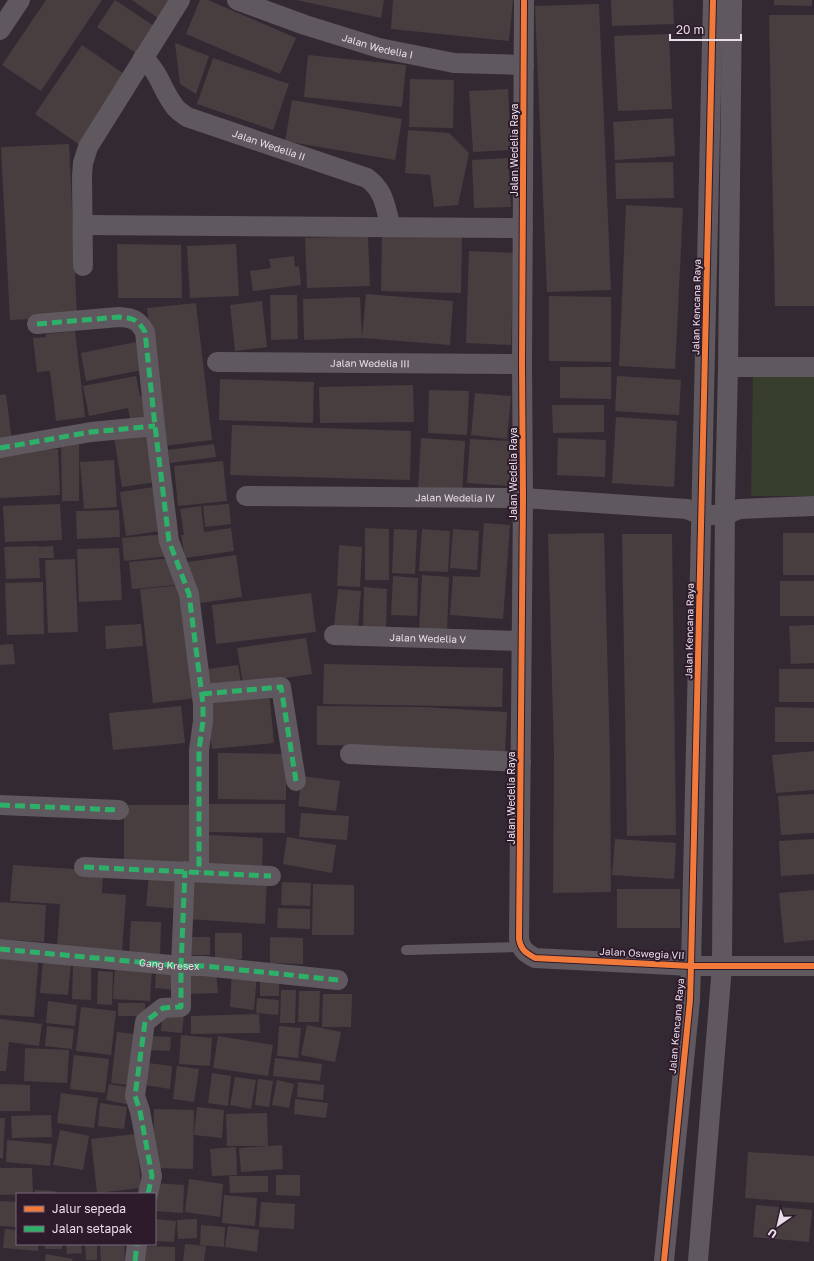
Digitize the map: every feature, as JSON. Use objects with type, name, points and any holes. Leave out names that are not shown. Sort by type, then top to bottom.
[{"type":"street","points":[[0,30],[20,0]]},
{"type":"street","points":[[83,266],[82,163],[88,147],[180,0]]},
{"type":"street","name":"Jalan Wedelia I","points":[[237,0],[306,25],[379,48],[454,63],[524,65]]},
{"type":"street","name":"Jalan Wedelia Raya","points":[[521,947],[519,939],[523,498],[522,364],[524,0]]},
{"type":"street","name":"Jalan Kencana Raya","points":[[664,1261],[689,1008],[691,966],[697,509],[713,0]]},
{"type":"street","points":[[698,1261],[722,966],[730,509],[728,367],[732,0]]},
{"type":"street","name":"Jalan Wedelia II","points":[[143,58],[157,73],[172,104],[187,117],[367,178],[375,184],[381,192],[391,227]]},
{"type":"street","points":[[83,226],[523,228]]},
{"type":"street","points":[[38,324],[120,317],[132,318],[140,324],[145,332],[169,541],[189,594],[202,694],[203,721],[199,750],[192,871],[181,966],[181,1007],[163,1008],[145,1022],[135,1096],[140,1111],[152,1176],[148,1193]]},
{"type":"street","name":"Jalan Wedelia III","points":[[217,362],[522,364]]},
{"type":"street","points":[[728,367],[814,367]]},
{"type":"street","points":[[0,448],[91,432],[155,426]]},
{"type":"street","name":"Jalan Wedelia IV","points":[[246,496],[523,498],[697,509],[814,506]]},
{"type":"street","name":"Jalan Wedelia V","points":[[334,635],[521,641]]},
{"type":"street","points":[[202,694],[281,687],[296,781]]},
{"type":"street","points":[[350,754],[521,762]]},
{"type":"street","points":[[0,805],[119,810]]},
{"type":"street","points":[[84,867],[271,876]]},
{"type":"street","name":"Jalan Oswegia VII","points":[[521,947],[527,954],[535,958],[691,966],[814,966]]},
{"type":"street","name":"Gang Kresex","points":[[0,949],[181,966],[204,966],[338,980]]},
{"type":"street","points":[[135,1261],[137,1245]]},
{"type":"lane","points":[[406,950],[521,947]]},
{"type":"green space","points":[[753,371],[814,373],[814,496],[751,496]]},
{"type":"building","points":[[46,0],[102,0],[41,91],[2,65]]},
{"type":"building","points":[[115,0],[157,28],[139,55],[97,27]]},
{"type":"building","points":[[132,0],[171,0],[158,18]]},
{"type":"building","points":[[200,0],[208,0],[296,38],[280,74],[186,34]]},
{"type":"building","points":[[296,0],[384,0],[381,18]]},
{"type":"building","points":[[393,0],[513,0],[509,41],[391,29]]},
{"type":"building","points":[[611,0],[673,0],[674,24],[612,26]]},
{"type":"building","points":[[774,0],[812,0],[812,6],[774,5]]},
{"type":"building","points":[[599,4],[611,290],[547,292],[535,6]]},
{"type":"building","points":[[769,15],[814,15],[814,306],[775,306]]},
{"type":"building","points":[[669,34],[672,109],[618,111],[614,36]]},
{"type":"building","points":[[175,43],[209,56],[196,94],[180,84]]},
{"type":"building","points":[[82,45],[127,76],[80,145],[35,114]]},
{"type":"building","points":[[308,55],[406,65],[402,107],[304,97]]},
{"type":"building","points":[[213,58],[289,84],[273,130],[197,104]]},
{"type":"building","points":[[410,79],[454,80],[453,128],[409,127]]},
{"type":"building","points":[[508,89],[511,150],[473,152],[469,91]]},
{"type":"building","points":[[292,100],[402,119],[395,160],[285,141]]},
{"type":"building","points":[[673,118],[675,156],[615,160],[613,122]]},
{"type":"building","points":[[408,130],[449,133],[469,153],[458,205],[434,207],[430,175],[405,173]]},
{"type":"building","points":[[69,144],[77,317],[10,320],[1,147]]},
{"type":"building","points":[[508,158],[511,207],[474,208],[472,160]]},
{"type":"building","points":[[673,162],[674,198],[616,199],[615,163]]},
{"type":"building","points":[[626,205],[683,208],[675,369],[619,366]]},
{"type":"building","points":[[382,235],[462,237],[461,293],[381,291]]},
{"type":"building","points":[[368,236],[370,286],[307,288],[305,238]]},
{"type":"building","points":[[117,244],[181,245],[182,298],[118,298]]},
{"type":"building","points":[[236,244],[239,296],[190,298],[187,246]]},
{"type":"building","points":[[469,251],[514,253],[511,345],[466,343]]},
{"type":"building","points":[[294,256],[295,267],[299,266],[301,285],[253,291],[250,271],[271,268],[269,259]]},
{"type":"building","points":[[366,294],[453,301],[450,345],[362,338]]},
{"type":"building","points":[[270,295],[297,295],[298,339],[271,340]]},
{"type":"building","points":[[549,296],[611,297],[611,362],[549,361]]},
{"type":"building","points":[[360,297],[362,338],[304,340],[303,299]]},
{"type":"building","points":[[262,301],[267,347],[235,351],[230,305]]},
{"type":"building","points":[[196,303],[212,440],[163,446],[147,308]]},
{"type":"building","points":[[75,331],[85,417],[56,421],[50,371],[37,372],[33,338],[46,337],[46,334]]},
{"type":"building","points":[[136,342],[142,370],[86,381],[81,353]]},
{"type":"building","points":[[560,367],[611,367],[611,399],[560,398]]},
{"type":"building","points":[[136,376],[140,396],[147,395],[152,419],[131,423],[128,408],[89,416],[83,386]]},
{"type":"building","points":[[617,376],[681,380],[679,415],[615,411]]},
{"type":"building","points":[[220,379],[314,382],[313,423],[219,420]]},
{"type":"building","points":[[413,385],[414,422],[320,423],[319,387]]},
{"type":"building","points":[[429,390],[469,391],[467,435],[428,433]]},
{"type":"building","points":[[475,393],[511,396],[507,439],[471,435]]},
{"type":"building","points":[[6,394],[12,441],[0,442],[0,395]]},
{"type":"building","points":[[552,405],[604,405],[604,432],[553,433]]},
{"type":"building","points":[[616,417],[677,421],[674,487],[612,483]]},
{"type":"building","points":[[232,425],[411,431],[410,480],[230,475]]},
{"type":"building","points":[[147,432],[156,482],[122,487],[114,437]]},
{"type":"building","points":[[421,438],[465,441],[462,494],[418,491]]},
{"type":"building","points":[[558,438],[606,440],[605,477],[557,475]]},
{"type":"building","points":[[470,439],[512,441],[509,486],[467,483]]},
{"type":"building","points":[[61,442],[79,442],[79,501],[62,501]]},
{"type":"building","points":[[214,444],[216,457],[170,463],[168,450]]},
{"type":"building","points":[[58,449],[60,495],[0,498],[0,452]]},
{"type":"building","points":[[114,460],[117,507],[84,509],[80,462]]},
{"type":"building","points":[[223,461],[227,501],[178,506],[174,466]]},
{"type":"building","points":[[161,486],[167,530],[126,536],[120,492]]},
{"type":"building","points":[[60,504],[62,540],[5,542],[3,506]]},
{"type":"building","points":[[229,504],[231,524],[205,527],[203,506]]},
{"type":"building","points":[[201,506],[204,532],[231,528],[234,551],[185,558],[181,535],[184,535],[180,509]]},
{"type":"building","points":[[119,510],[120,537],[77,539],[76,511]]},
{"type":"building","points":[[484,523],[510,525],[503,619],[450,615],[453,576],[480,577]]},
{"type":"building","points":[[365,528],[389,529],[389,580],[365,580]]},
{"type":"building","points":[[394,529],[417,530],[415,574],[392,573]]},
{"type":"building","points":[[422,529],[450,531],[448,572],[419,571]]},
{"type":"building","points":[[453,529],[479,531],[477,570],[450,568]]},
{"type":"building","points":[[604,533],[610,755],[611,892],[553,893],[554,755],[548,534]]},
{"type":"building","points":[[783,533],[814,533],[814,575],[783,575]]},
{"type":"building","points":[[166,534],[168,556],[124,561],[122,538]]},
{"type":"building","points":[[622,534],[672,534],[676,835],[627,836]]},
{"type":"building","points":[[339,545],[362,547],[360,587],[337,586]]},
{"type":"building","points":[[53,546],[54,558],[39,558],[40,578],[6,579],[4,547]]},
{"type":"building","points":[[119,548],[122,600],[79,602],[77,549]]},
{"type":"building","points":[[236,555],[242,597],[193,604],[188,562]]},
{"type":"building","points":[[173,558],[176,585],[132,589],[129,562]]},
{"type":"building","points":[[75,559],[78,632],[48,633],[45,560]]},
{"type":"building","points":[[422,575],[449,577],[447,631],[419,630]]},
{"type":"building","points":[[393,576],[418,578],[417,616],[391,615]]},
{"type":"building","points":[[780,581],[814,581],[814,616],[780,616]]},
{"type":"building","points":[[43,582],[44,634],[7,635],[5,583]]},
{"type":"building","points":[[184,585],[197,698],[153,703],[140,589]]},
{"type":"building","points":[[364,587],[387,589],[386,630],[363,629]]},
{"type":"building","points":[[338,589],[361,591],[358,627],[334,625]]},
{"type":"building","points":[[311,593],[316,632],[216,644],[212,605]]},
{"type":"building","points":[[141,624],[143,646],[106,649],[105,626]]},
{"type":"building","points":[[814,625],[814,663],[791,664],[789,626]]},
{"type":"building","points":[[306,638],[312,674],[243,684],[237,648]]},
{"type":"building","points":[[13,644],[15,664],[0,665],[0,645]]},
{"type":"building","points":[[324,664],[503,668],[502,707],[323,704]]},
{"type":"building","points":[[238,665],[241,682],[203,687],[201,670]]},
{"type":"building","points":[[779,669],[814,669],[814,702],[779,702]]},
{"type":"building","points":[[269,691],[274,743],[212,749],[206,698]]},
{"type":"building","points":[[181,706],[185,743],[113,750],[109,713]]},
{"type":"building","points":[[317,706],[422,707],[507,712],[505,753],[386,746],[317,745]]},
{"type":"building","points":[[775,707],[814,708],[814,742],[775,742]]},
{"type":"building","points":[[814,751],[814,790],[776,793],[772,755]]},
{"type":"building","points":[[218,753],[286,754],[286,800],[218,799]]},
{"type":"building","points":[[302,776],[340,781],[336,811],[298,806]]},
{"type":"building","points":[[814,794],[814,833],[781,835],[778,796]]},
{"type":"building","points":[[206,804],[285,804],[285,833],[206,832]]},
{"type":"building","points":[[124,805],[195,805],[195,864],[124,864]]},
{"type":"building","points":[[301,813],[349,816],[347,840],[299,837]]},
{"type":"building","points":[[208,835],[263,838],[262,871],[206,867]]},
{"type":"building","points":[[287,837],[336,845],[332,873],[283,864]]},
{"type":"building","points":[[615,839],[676,843],[674,879],[612,875]]},
{"type":"building","points":[[814,839],[814,874],[781,876],[779,841]]},
{"type":"building","points":[[13,865],[103,871],[102,893],[126,895],[122,952],[57,947],[60,904],[10,901]]},
{"type":"building","points":[[149,874],[182,876],[180,909],[146,906]]},
{"type":"building","points":[[191,875],[267,880],[265,924],[188,919]]},
{"type":"building","points":[[282,882],[311,883],[310,906],[281,905]]},
{"type":"building","points":[[313,884],[354,885],[354,935],[312,935]]},
{"type":"building","points":[[617,889],[680,889],[680,928],[617,928]]},
{"type":"building","points":[[814,890],[814,940],[784,943],[779,893]]},
{"type":"building","points":[[0,902],[46,905],[44,942],[0,939]]},
{"type":"building","points":[[278,908],[310,909],[310,929],[277,928]]},
{"type":"building","points":[[131,921],[161,922],[160,960],[129,958]]},
{"type":"building","points":[[215,933],[242,933],[242,959],[215,959]]},
{"type":"building","points":[[186,937],[210,937],[210,955],[186,955]]},
{"type":"building","points":[[270,937],[303,938],[303,964],[270,963]]},
{"type":"building","points":[[0,952],[39,955],[34,1017],[0,1015]]},
{"type":"building","points":[[43,960],[71,962],[68,995],[40,993]]},
{"type":"building","points":[[73,966],[91,967],[91,1000],[72,999]]},
{"type":"building","points":[[115,967],[152,969],[150,1001],[113,999]]},
{"type":"building","points":[[156,970],[176,971],[175,990],[155,988]]},
{"type":"building","points":[[216,970],[218,993],[189,994],[188,971]]},
{"type":"building","points":[[98,971],[113,972],[112,1005],[97,1004]]},
{"type":"building","points":[[232,971],[257,974],[254,1010],[230,1007]]},
{"type":"building","points":[[260,977],[279,977],[279,996],[260,996]]},
{"type":"building","points":[[281,990],[296,990],[295,1023],[280,1023]]},
{"type":"building","points":[[299,991],[320,991],[319,1022],[298,1022]]},
{"type":"building","points":[[323,994],[352,994],[351,1027],[322,1027]]},
{"type":"building","points":[[257,998],[279,1000],[278,1015],[256,1013]]},
{"type":"building","points":[[48,1001],[77,1005],[75,1026],[46,1023]]},
{"type":"building","points":[[118,1003],[145,1003],[145,1016],[118,1016]]},
{"type":"building","points":[[81,1007],[116,1011],[111,1055],[76,1051]]},
{"type":"building","points":[[163,1012],[184,1014],[182,1033],[161,1031]]},
{"type":"building","points":[[259,1014],[260,1033],[191,1034],[191,1016]]},
{"type":"building","points":[[0,1019],[42,1024],[39,1046],[9,1042],[6,1071],[0,1071]]},
{"type":"building","points":[[307,1025],[341,1032],[335,1062],[301,1055]]},
{"type":"building","points":[[47,1026],[74,1029],[72,1049],[45,1046]]},
{"type":"building","points":[[279,1026],[301,1028],[298,1058],[277,1056]]},
{"type":"building","points":[[117,1032],[142,1035],[135,1086],[111,1083]]},
{"type":"building","points":[[181,1035],[212,1038],[210,1066],[179,1064]]},
{"type":"building","points":[[150,1036],[171,1037],[170,1051],[149,1050]]},
{"type":"building","points":[[218,1036],[273,1045],[268,1076],[213,1068]]},
{"type":"building","points":[[25,1048],[69,1050],[67,1083],[24,1081]]},
{"type":"building","points":[[74,1055],[109,1059],[105,1093],[70,1089]]},
{"type":"building","points":[[275,1058],[322,1064],[320,1081],[273,1076]]},
{"type":"building","points":[[148,1063],[172,1066],[170,1089],[145,1085]]},
{"type":"building","points":[[177,1066],[199,1069],[194,1102],[173,1099]]},
{"type":"building","points":[[212,1073],[231,1076],[228,1106],[208,1103]]},
{"type":"building","points":[[235,1077],[256,1080],[251,1109],[230,1105]]},
{"type":"building","points":[[258,1079],[273,1081],[269,1107],[255,1105]]},
{"type":"building","points":[[277,1080],[294,1084],[289,1108],[272,1105]]},
{"type":"building","points":[[298,1082],[324,1085],[323,1100],[297,1097]]},
{"type":"building","points":[[0,1084],[30,1085],[30,1111],[0,1111]]},
{"type":"building","points":[[109,1084],[134,1088],[131,1105],[106,1100]]},
{"type":"building","points":[[61,1093],[98,1098],[94,1128],[57,1123]]},
{"type":"building","points":[[295,1099],[328,1103],[326,1118],[294,1114]]},
{"type":"building","points":[[100,1103],[127,1107],[124,1129],[98,1126]]},
{"type":"building","points":[[197,1107],[224,1110],[222,1138],[194,1135]]},
{"type":"building","points":[[154,1109],[194,1110],[193,1169],[153,1168]]},
{"type":"building","points":[[267,1113],[268,1146],[227,1146],[226,1114]]},
{"type":"building","points":[[51,1115],[52,1137],[12,1138],[11,1116]]},
{"type":"building","points":[[0,1118],[5,1118],[3,1158],[0,1158]]},
{"type":"building","points":[[60,1130],[89,1136],[83,1170],[53,1165]]},
{"type":"building","points":[[136,1134],[141,1188],[97,1193],[91,1139]]},
{"type":"building","points":[[7,1140],[52,1144],[50,1166],[6,1162]]},
{"type":"building","points":[[282,1145],[283,1169],[241,1172],[239,1148]]},
{"type":"building","points":[[236,1147],[237,1175],[212,1176],[210,1149]]},
{"type":"building","points":[[748,1152],[814,1156],[814,1203],[745,1198]]},
{"type":"building","points":[[0,1168],[32,1168],[33,1193],[0,1195]]},
{"type":"building","points":[[276,1175],[300,1175],[300,1196],[276,1195]]},
{"type":"building","points":[[229,1176],[268,1176],[268,1192],[230,1193]]},
{"type":"building","points":[[189,1179],[223,1184],[220,1217],[185,1212]]},
{"type":"building","points":[[153,1183],[184,1185],[183,1213],[156,1211]]},
{"type":"building","points":[[35,1190],[55,1191],[55,1193],[35,1193]]},
{"type":"building","points":[[224,1195],[257,1198],[255,1226],[222,1223]]},
{"type":"building","points":[[0,1201],[16,1202],[16,1227],[0,1226]]},
{"type":"building","points":[[261,1202],[295,1204],[294,1229],[259,1227]]},
{"type":"building","points":[[756,1205],[812,1210],[809,1242],[753,1237]]},
{"type":"building","points":[[156,1219],[176,1221],[174,1242],[156,1241]]},
{"type":"building","points":[[197,1219],[197,1238],[178,1239],[177,1220]]},
{"type":"building","points":[[201,1225],[225,1227],[224,1247],[200,1245]]},
{"type":"building","points":[[228,1226],[259,1230],[257,1252],[225,1247]]},
{"type":"building","points":[[5,1229],[16,1230],[16,1245],[38,1245],[38,1251],[3,1248]]},
{"type":"building","points":[[185,1244],[206,1246],[204,1261],[183,1261]]},
{"type":"building","points":[[45,1245],[62,1245],[62,1249],[45,1249]]},
{"type":"building","points":[[66,1245],[81,1245],[82,1253],[67,1254]]},
{"type":"building","points":[[85,1245],[97,1245],[97,1260],[86,1260]]},
{"type":"building","points":[[100,1245],[124,1245],[125,1261],[101,1261]]},
{"type":"building","points":[[146,1246],[175,1247],[175,1261],[145,1261]]},
{"type":"building","points":[[46,1254],[73,1259],[72,1261],[45,1261]]},
{"type":"marked path","points":[[37,324],[119,317],[135,320],[145,332],[169,541],[189,594],[203,704],[203,721],[199,750],[199,872]]},
{"type":"marked path","points":[[0,448],[91,432],[155,426]]},
{"type":"marked path","points":[[202,694],[281,687],[296,781]]},
{"type":"marked path","points":[[0,805],[119,810]]},
{"type":"marked path","points":[[84,867],[271,876]]},
{"type":"marked path","points":[[148,1193],[152,1176],[140,1111],[135,1096],[145,1022],[163,1008],[181,1007],[181,966],[185,871]]},
{"type":"marked path","points":[[0,949],[181,966],[204,966],[338,980]]},
{"type":"marked path","points":[[135,1261],[137,1245]]},
{"type":"cycle path","points":[[524,0],[520,943],[524,951],[535,958],[691,966],[814,966]]},
{"type":"cycle path","points":[[664,1261],[690,1000],[713,0]]}]
